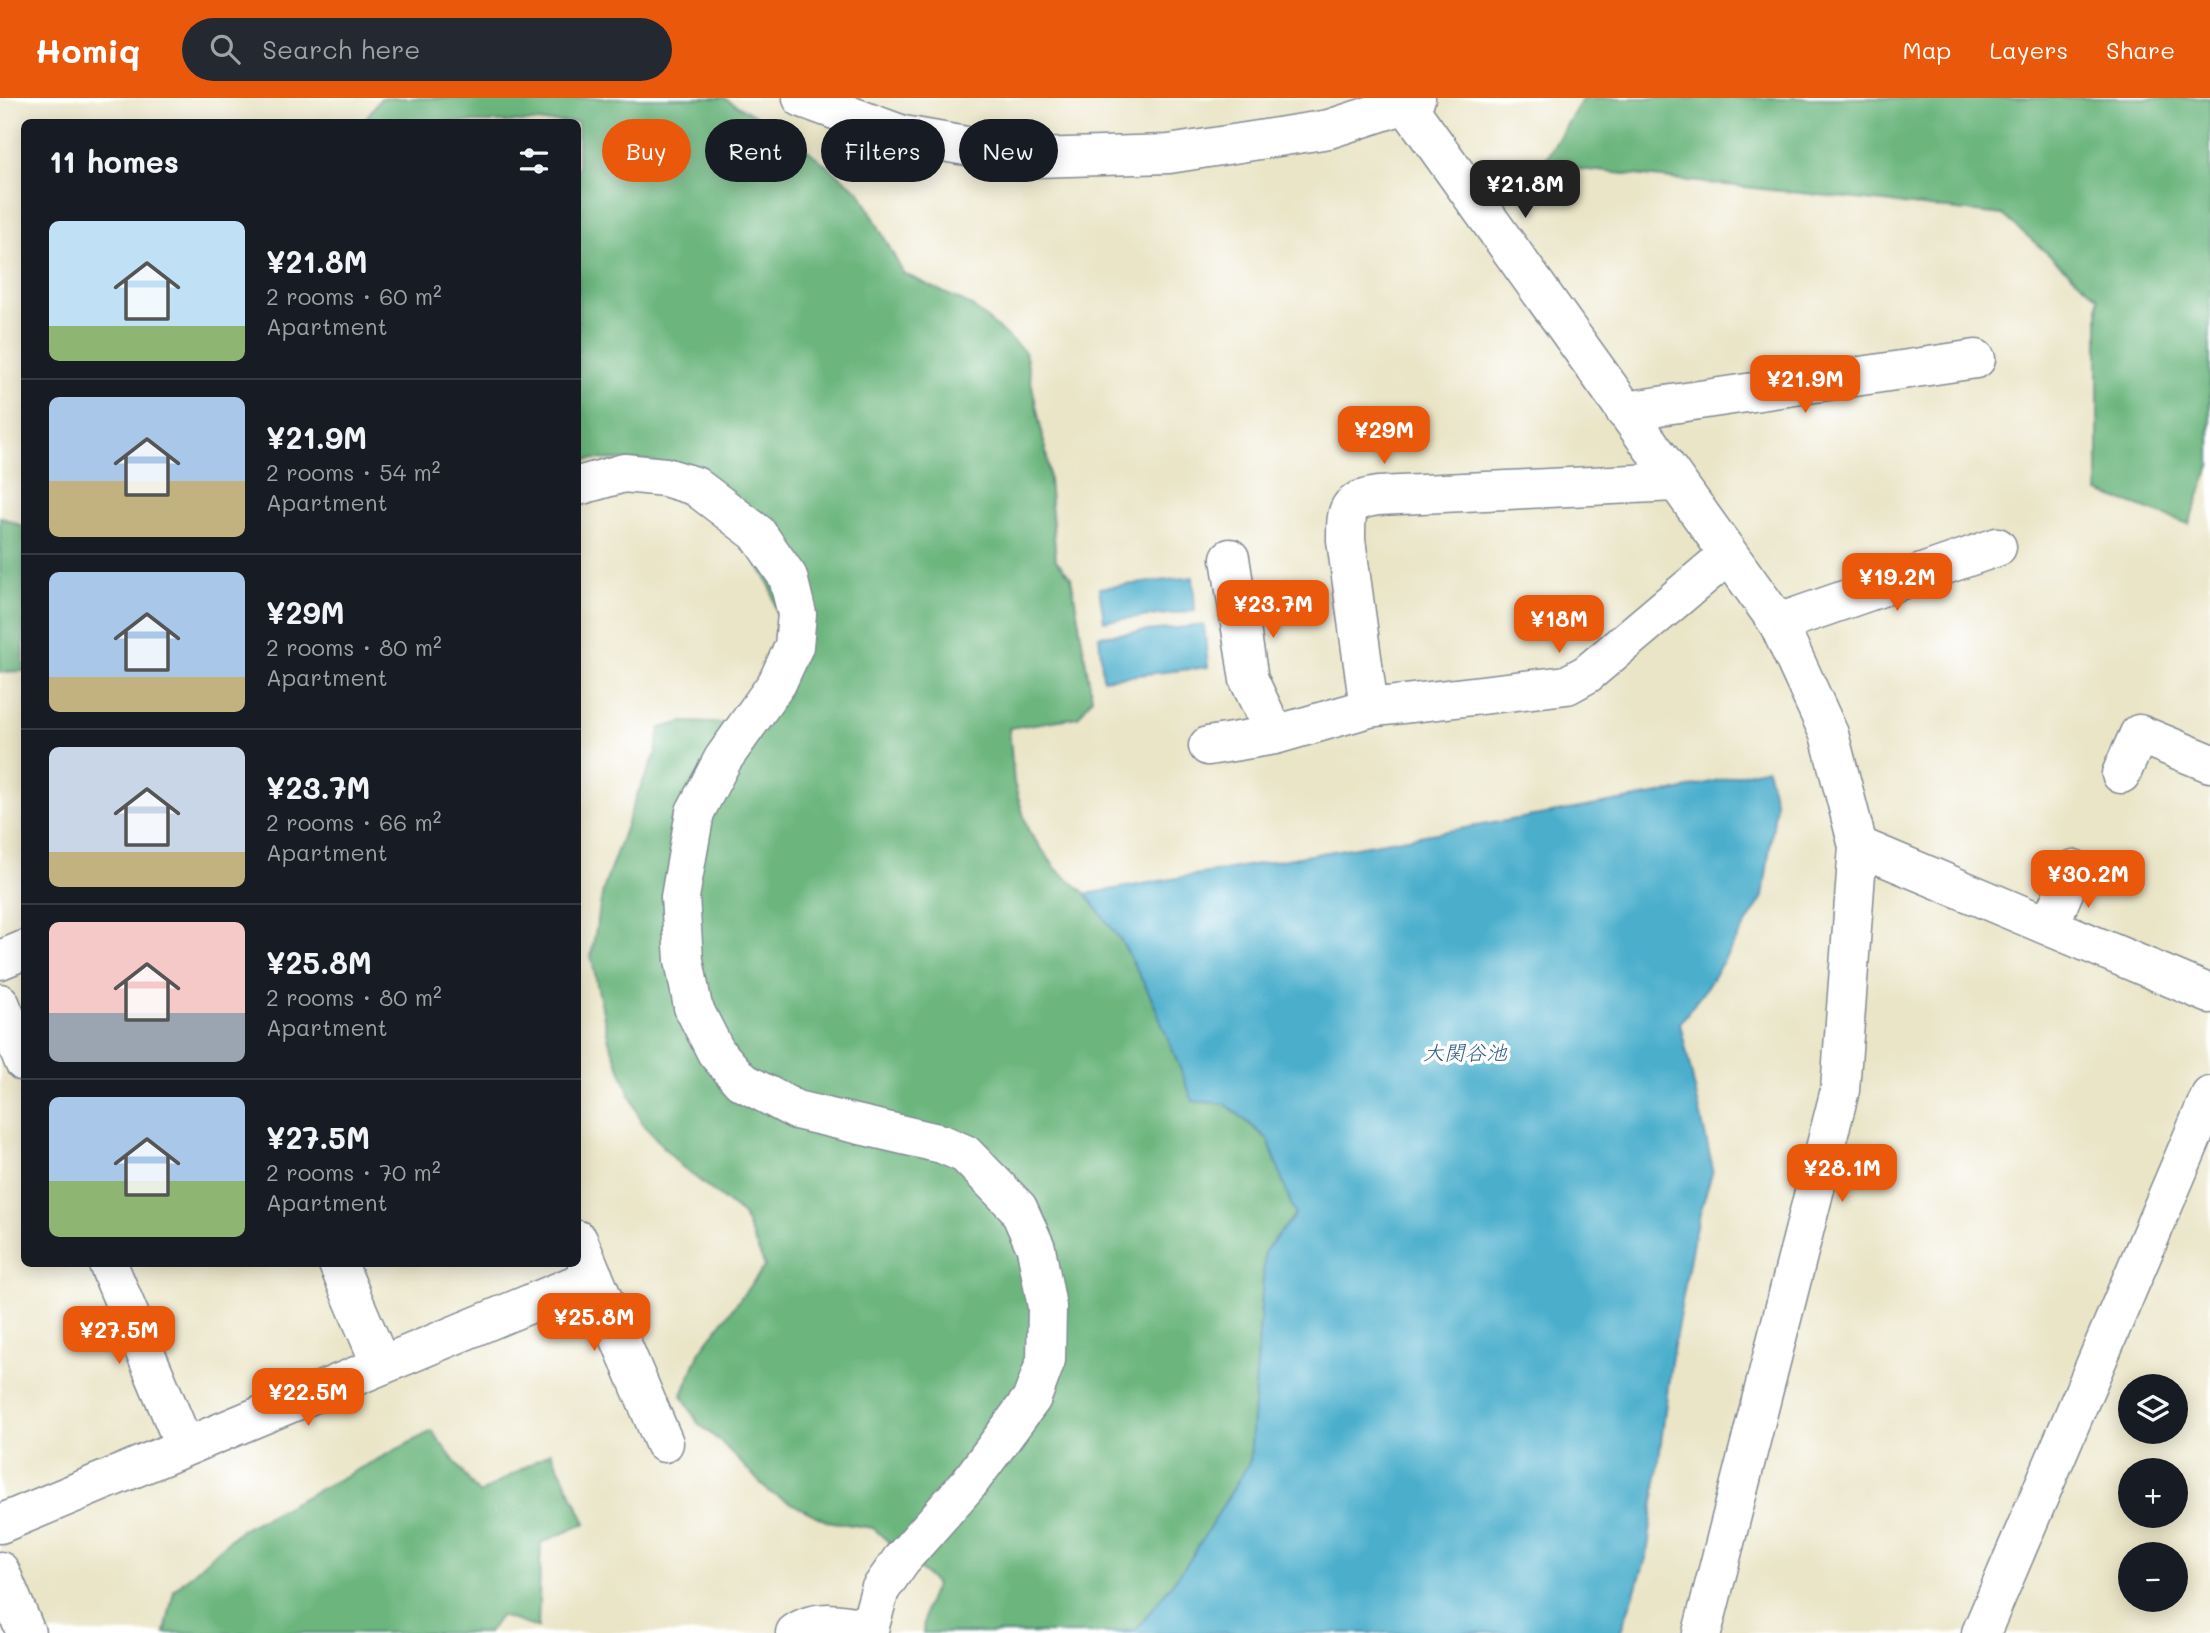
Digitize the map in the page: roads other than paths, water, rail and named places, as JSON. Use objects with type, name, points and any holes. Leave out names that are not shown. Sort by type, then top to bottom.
[{"type":"street","points":[[802,98],[903,135],[1035,158],[1183,152],[1329,129],[1411,101],[1625,411],[1778,623],[1829,734],[1858,846],[1840,1090],[1702,1633]]},
{"type":"street","points":[[1625,411],[1976,359]]},
{"type":"street","points":[[581,485],[624,473],[665,477],[695,486],[757,533],[788,577],[797,614],[794,646],[777,683],[723,759],[695,812],[680,897],[684,960],[693,1007],[716,1052],[741,1081],[796,1111],[942,1144],[965,1154],[1018,1208],[1036,1248],[1047,1307],[1046,1360],[1032,1398],[969,1483],[901,1560],[880,1590],[868,1631],[842,1622],[816,1625],[795,1633]]},
{"type":"street","points":[[1369,708],[1346,540],[1346,517],[1350,505],[1361,499],[1378,496],[1676,482]]},
{"type":"street","points":[[1778,623],[1997,547]]},
{"type":"street","points":[[1208,746],[1275,735],[1369,708],[1567,685],[1587,674],[1728,555]]},
{"type":"street","points":[[1230,558],[1249,680],[1275,735]]},
{"type":"street","points":[[2121,774],[2139,734],[2210,763]]},
{"type":"street","points":[[1858,846],[2210,994]]},
{"type":"street","points":[[2049,926],[2074,869]]},
{"type":"street","points":[[0,960],[21,951]]},
{"type":"street","points":[[0,1003],[21,1055]]},
{"type":"street","points":[[1981,1633],[2210,1096]]},
{"type":"street","points":[[581,1247],[664,1443]]},
{"type":"street","points":[[109,1267],[185,1447]]},
{"type":"street","points":[[339,1267],[381,1365]]},
{"type":"street","points":[[0,1524],[594,1277]]},
{"type":"street","points":[[0,1571],[26,1633]]},
{"type":"water","points":[[1193,577],[1195,611],[1104,621],[1099,588]]},
{"type":"water","points":[[1204,625],[1208,667],[1103,679],[1099,636]]},
{"type":"water","name":"大関谷池","points":[[1767,768],[1776,804],[1763,897],[1707,987],[1680,1023],[1713,1170],[1695,1230],[1671,1362],[1647,1557],[1620,1633],[1111,1633],[1137,1629],[1190,1560],[1250,1461],[1265,1251],[1295,1215],[1268,1139],[1226,1104],[1193,1101],[1152,999],[1122,942],[1086,894],[1671,792]]}]
